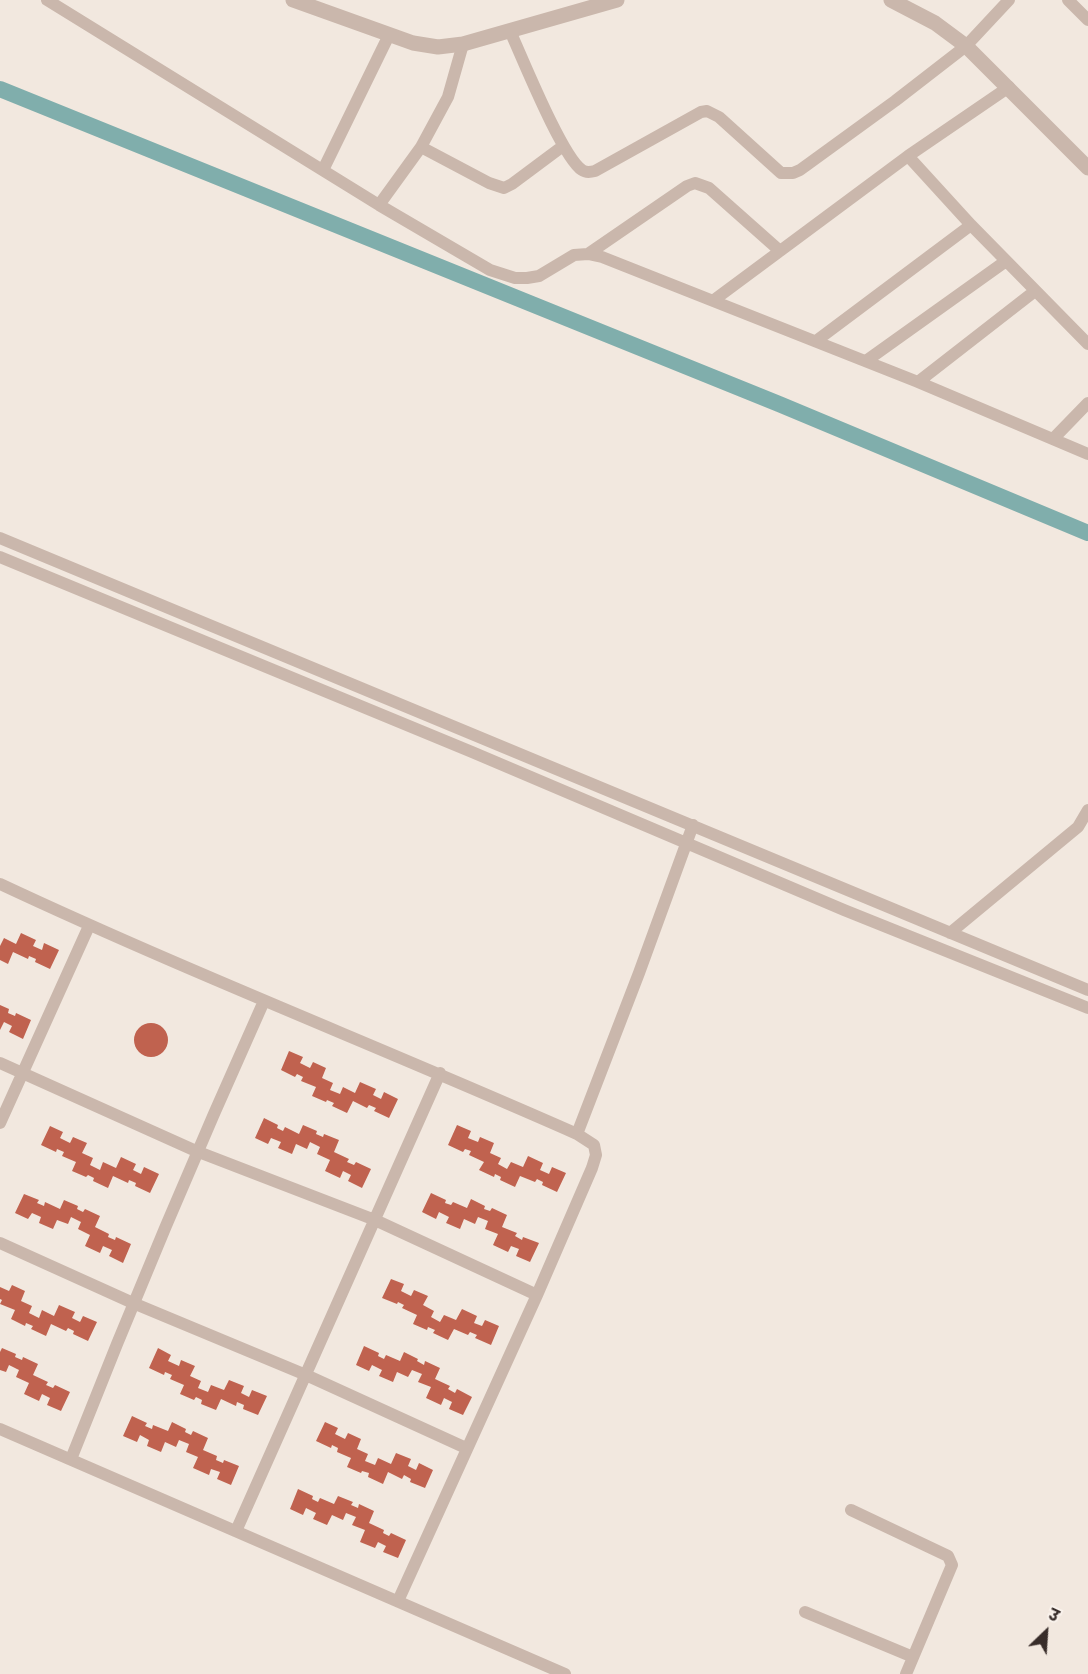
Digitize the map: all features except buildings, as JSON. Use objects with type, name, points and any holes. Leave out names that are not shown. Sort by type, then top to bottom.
[{"type":"street","points":[[47,0],[379,205],[490,270],[515,278],[539,276],[574,255],[588,254],[602,257],[918,382],[1088,454]]},
{"type":"street","points":[[303,2],[388,35],[413,43],[438,47],[463,44],[617,0]]},
{"type":"street","points":[[891,0],[935,23],[966,46],[1088,168]]},
{"type":"street","points":[[510,31],[563,146],[582,170],[595,171],[701,112],[707,111],[719,117],[781,173],[793,173],[895,101],[966,46],[1010,0]]},
{"type":"street","points":[[1068,0],[1088,20]]},
{"type":"street","points":[[322,170],[388,35]]},
{"type":"street","points":[[379,205],[421,147],[448,97],[463,44]]},
{"type":"street","points":[[714,300],[908,156],[1009,87]]},
{"type":"street","points":[[421,147],[489,183],[504,188],[563,146]]},
{"type":"street","points":[[908,156],[971,225],[1088,344]]},
{"type":"street","points":[[588,254],[687,186],[695,183],[709,188],[780,251]]},
{"type":"street","points":[[816,341],[971,225]]},
{"type":"street","points":[[866,361],[1006,261]]},
{"type":"street","points":[[918,382],[1035,291]]},
{"type":"street","points":[[1053,439],[1088,403]]},
{"type":"street","points":[[0,538],[1088,990]]},
{"type":"street","points":[[0,556],[472,752],[844,910],[1088,1008]]},
{"type":"street","points":[[950,933],[1078,826],[1088,810]]},
{"type":"street","points":[[577,1134],[693,825]]},
{"type":"street","points":[[0,884],[89,926],[440,1073],[577,1134],[594,1145],[596,1155],[537,1295],[398,1601]]},
{"type":"street","points":[[0,1124],[89,926]]},
{"type":"street","points":[[71,1459],[196,1151],[264,1001]]},
{"type":"street","points":[[0,1063],[196,1151],[375,1220],[537,1295]]},
{"type":"street","points":[[236,1531],[440,1073]]},
{"type":"street","points":[[0,1243],[133,1303],[306,1375],[466,1448]]},
{"type":"street","points":[[0,1429],[565,1674]]},
{"type":"street","points":[[850,1510],[948,1556],[951,1560],[952,1565],[906,1674]]},
{"type":"street","points":[[805,1612],[913,1657]]},
{"type":"waterway","points":[[0,89],[779,404],[1088,533]]}]
